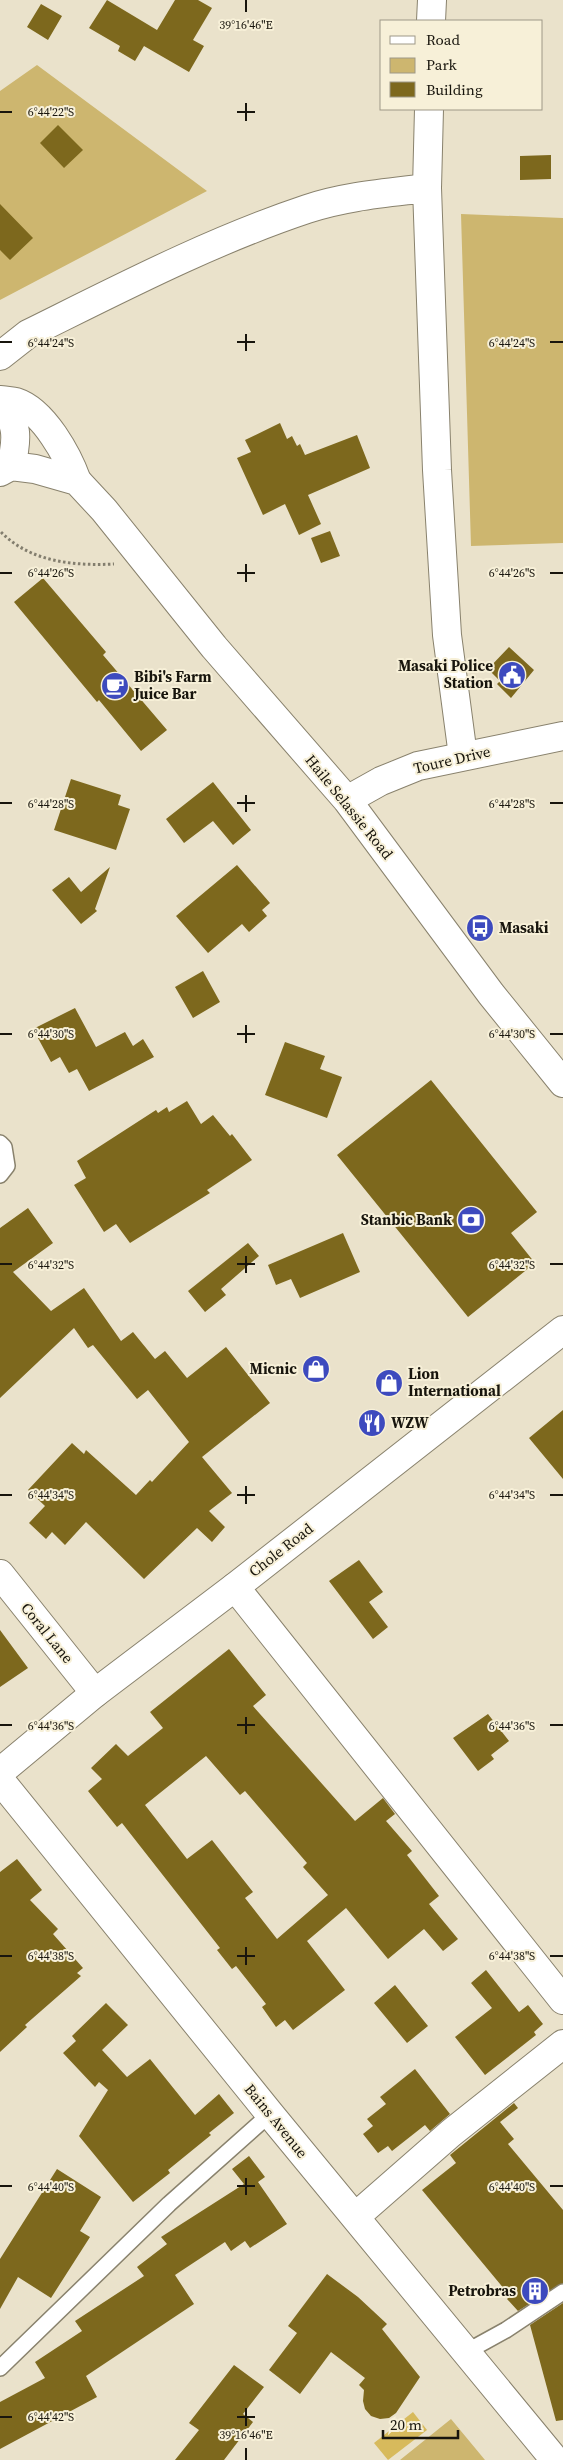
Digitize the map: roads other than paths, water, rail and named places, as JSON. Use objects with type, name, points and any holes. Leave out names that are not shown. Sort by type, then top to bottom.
[{"type":"street","points":[[431,20],[432,0]]},
{"type":"street","points":[[429,110],[427,188],[437,470],[447,635],[463,756]]},
{"type":"street","points":[[0,356],[28,334],[244,233],[308,208],[366,195],[427,188]]},
{"type":"street","points":[[0,400],[14,420],[17,442],[6,469],[35,469],[77,481]]},
{"type":"street","points":[[0,400],[17,402],[35,414],[68,457],[77,481]]},
{"type":"street","name":"Haile Selassie Road","points":[[77,481],[127,537],[214,646],[346,800],[491,994],[563,1084]]},
{"type":"street","name":"Toure Drive","points":[[346,800],[381,781],[418,766],[563,736]]},
{"type":"street","name":"Chole Road","points":[[0,1772],[95,1693],[235,1587],[563,1330]]},
{"type":"street","name":"Coral Lane","points":[[0,1574],[95,1693]]},
{"type":"street","points":[[235,1587],[563,2000]]},
{"type":"street","name":"Bains Avenue","points":[[0,1780],[270,2114],[555,2460]]},
{"type":"street","points":[[355,2217],[451,2133],[563,2044]]},
{"type":"lane","points":[[0,1143],[4,1147],[7,1166],[0,1175]]},
{"type":"lane","points":[[0,2368],[169,2204],[270,2114]]},
{"type":"lane","points":[[466,2352],[506,2330],[563,2292]]},
{"type":"place","name":"Masaki Police Station","points":[[512,675]]},
{"type":"place","name":"Bibi's Farm Juice Bar","points":[[115,686]]},
{"type":"place","name":"Masaki","points":[[480,928]]},
{"type":"place","name":"Stanbic Bank","points":[[471,1220]]},
{"type":"place","name":"Micnic","points":[[316,1369]]},
{"type":"place","name":"Lion International","points":[[389,1383]]},
{"type":"place","name":"WZW","points":[[372,1423]]},
{"type":"place","name":"Petrobras","points":[[535,2291]]}]
